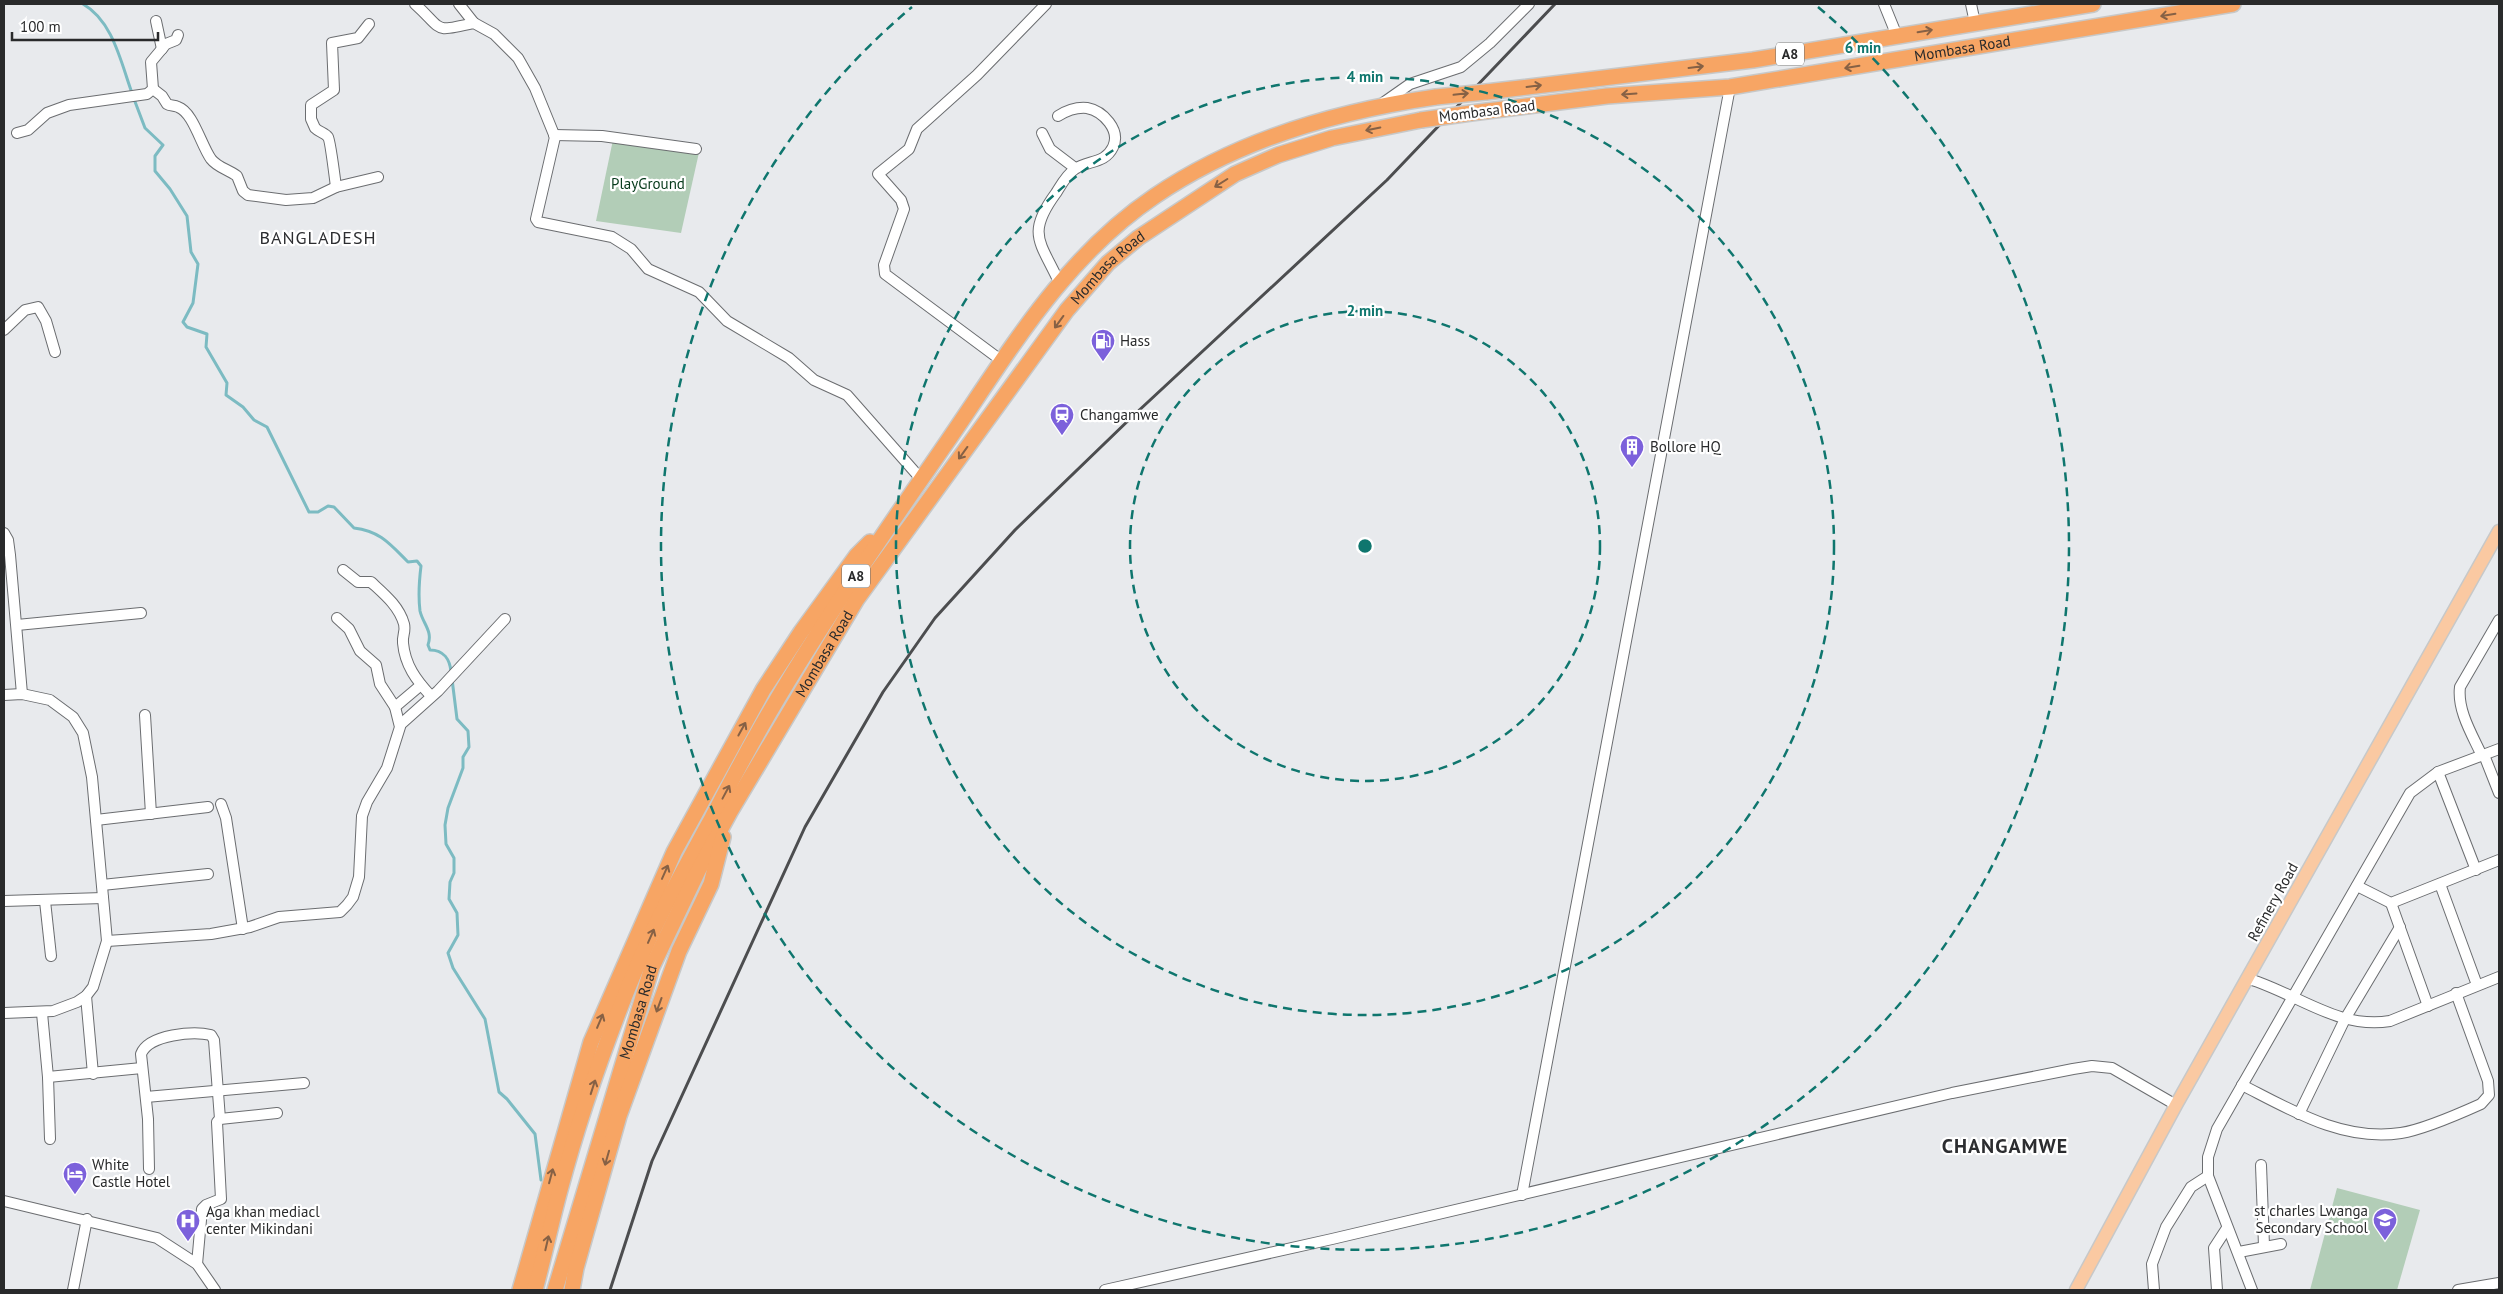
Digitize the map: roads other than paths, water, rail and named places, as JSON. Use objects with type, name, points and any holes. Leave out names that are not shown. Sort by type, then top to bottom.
[{"type":"highway","name":"Mombasa Road","points":[[535,1290],[560,1189],[602,1059],[629,985],[660,917],[762,725],[847,589],[1002,361],[1059,282],[1090,248],[1153,197],[1199,169],[1257,141],[1380,105],[1753,60],[2093,4]]},
{"type":"highway","name":"Mombasa Road","points":[[555,1290],[652,967],[698,872],[730,812],[857,599],[1067,310],[1108,263],[1138,238],[1234,174],[1278,155],[1332,138],[1421,120],[1471,113],[1607,96],[1730,87],[2233,4]]},
{"type":"highway","points":[[520,1290],[591,1042],[674,852],[763,690],[800,632],[857,555],[901,509]]},
{"type":"highway","points":[[572,1290],[576,1268],[619,1116],[679,951],[711,884],[730,812]]},
{"type":"main road","name":"Refinery Road","points":[[2076,1290],[2176,1105],[2499,531]]},
{"type":"street","points":[[415,4],[439,28],[445,30],[474,23]]},
{"type":"street","points":[[460,4],[474,23],[500,39],[518,58],[535,88],[554,135],[555,142],[537,221],[612,236],[631,249],[648,269],[696,290],[726,321],[789,358],[814,380],[847,395],[921,479]]},
{"type":"street","points":[[1002,361],[884,274],[884,265],[904,208],[901,200],[878,174],[910,149],[917,130],[977,75],[1046,4]]},
{"type":"street","points":[[1380,105],[1410,84],[1461,67],[1490,43],[1529,4]]},
{"type":"street","points":[[1884,4],[1897,36]]},
{"type":"street","points":[[1971,4],[1975,23]]},
{"type":"street","points":[[156,21],[162,49]]},
{"type":"street","points":[[336,187],[330,142],[326,135],[315,128],[310,108],[311,105],[334,90],[332,43],[358,38],[369,24]]},
{"type":"street","points":[[178,36],[176,40],[166,44],[151,62],[153,89],[162,96],[167,104],[179,107],[186,112],[212,160],[220,168],[237,176],[243,191],[248,195],[298,200],[320,196],[336,187],[378,178]]},
{"type":"street","points":[[1522,1195],[1730,87]]},
{"type":"street","points":[[16,133],[28,130],[47,113],[69,105],[136,94],[147,94],[153,89]]},
{"type":"street","points":[[1058,116],[1081,108],[1093,110],[1106,118],[1116,136],[1114,146],[1103,159],[1075,168],[1050,202],[1039,221],[1037,229],[1040,242],[1059,282]]},
{"type":"street","points":[[1042,133],[1050,149],[1075,168]]},
{"type":"street","points":[[554,135],[602,136],[696,149]]},
{"type":"street","points":[[4,330],[25,310],[38,307],[46,321],[55,352]]},
{"type":"street","points":[[4,533],[8,540],[22,694]]},
{"type":"street","points":[[343,570],[358,582],[371,582],[398,610],[405,629],[403,640],[405,660],[414,677],[421,685],[434,693]]},
{"type":"street","points":[[17,625],[141,613]]},
{"type":"street","points":[[107,941],[210,934],[243,929],[279,917],[340,912],[354,896],[359,877],[362,816],[367,802],[388,768],[400,725],[395,707],[381,688],[376,665],[360,651],[349,630],[337,618]]},
{"type":"street","points":[[400,725],[465,663],[506,619]]},
{"type":"street","points":[[2499,620],[2460,687],[2459,694],[2462,710],[2499,793]]},
{"type":"street","points":[[395,707],[421,685]]},
{"type":"street","points":[[4,695],[22,694],[50,700],[73,717],[80,726],[89,760],[107,941],[93,986],[86,996],[62,1008],[42,1013],[4,1013]]},
{"type":"street","points":[[145,715],[151,814]]},
{"type":"street","points":[[2252,1290],[2208,1176],[2208,1157],[2217,1129],[2410,793],[2438,772],[2499,749]]},
{"type":"street","points":[[2438,772],[2476,870]]},
{"type":"street","points":[[221,804],[226,818],[243,929]]},
{"type":"street","points":[[96,820],[208,807]]},
{"type":"street","points":[[2390,903],[2499,860]]},
{"type":"street","points":[[102,886],[208,874]]},
{"type":"street","points":[[2440,884],[2477,986]]},
{"type":"street","points":[[2357,886],[2390,903],[2428,1006]]},
{"type":"street","points":[[4,902],[103,898]]},
{"type":"street","points":[[45,901],[51,956]]},
{"type":"street","points":[[2299,1114],[2345,1019],[2400,928]]},
{"type":"street","points":[[2248,979],[2265,984],[2345,1019],[2375,1024],[2390,1021],[2456,993],[2499,978]]},
{"type":"street","points":[[2242,1085],[2299,1114],[2349,1132],[2373,1135],[2402,1133],[2481,1104],[2488,1095],[2488,1081],[2456,993]]},
{"type":"street","points":[[86,996],[93,1074]]},
{"type":"street","points":[[42,1013],[48,1077],[50,1139]]},
{"type":"street","points":[[149,1168],[146,1098],[142,1068],[143,1050],[160,1039],[174,1035],[211,1035],[214,1040],[220,1119],[216,1125],[221,1199],[206,1205],[202,1209],[198,1264]]},
{"type":"street","points":[[1105,1290],[1522,1195],[1952,1093],[2092,1066],[2112,1068],[2176,1105]]},
{"type":"street","points":[[48,1077],[142,1068]]},
{"type":"street","points":[[146,1098],[304,1083]]},
{"type":"street","points":[[220,1119],[277,1113]]},
{"type":"street","points":[[2261,1165],[2264,1246]]},
{"type":"street","points":[[2154,1290],[2152,1264],[2166,1228],[2191,1187],[2208,1176]]},
{"type":"street","points":[[4,1201],[87,1219],[157,1238],[198,1264],[215,1290]]},
{"type":"street","points":[[73,1290],[87,1219]]},
{"type":"street","points":[[2217,1290],[2214,1248],[2227,1228]]},
{"type":"street","points":[[2238,1252],[2282,1244]]},
{"type":"street","points":[[2458,1290],[2499,1283]]},
{"type":"waterway","points":[[83,4],[93,11],[109,32],[120,56],[132,93]]},
{"type":"waterway","points":[[134,99],[145,128],[163,145],[155,156],[155,171],[170,189],[187,216],[191,252],[198,264],[193,303],[183,322],[187,327],[207,334],[206,347],[227,383],[226,395],[243,407],[254,420],[267,427],[309,512],[318,512],[328,506],[334,507],[354,528],[378,535],[408,562],[417,561],[421,566],[419,605],[429,636],[428,645],[430,650],[435,650],[445,656],[451,672]]},
{"type":"waterway","points":[[452,679],[457,719],[468,731],[469,747],[463,757],[463,768],[448,808],[445,825],[446,844],[454,858],[454,873],[450,882],[449,899],[457,913],[458,935],[448,953],[453,968],[485,1019],[499,1092],[507,1099],[535,1134],[541,1180]]},
{"type":"railway","points":[[610,1290],[652,1161],[805,827],[883,692],[935,618],[1015,530],[1134,415],[1387,180],[1555,4]]},
{"type":"place","name":"Hass","points":[[1103,362]]},
{"type":"place","name":"Changamwe","points":[[1062,436]]},
{"type":"place","name":"Bollore HQ","points":[[1632,468]]},
{"type":"place","name":"White Castle Hotel","points":[[75,1195]]},
{"type":"place","name":"st charles Lwanga Secondary School","points":[[2385,1241]]},
{"type":"place","name":"Aga khan mediacl center Mikindani","points":[[188,1242]]},
{"type":"district","name":"BANGLADESH","points":[[318,238]]},
{"type":"district","name":"CHANGAMWE","points":[[2005,1146]]},
{"type":"park label","name":"PlayGround","points":[[648,184]]}]
